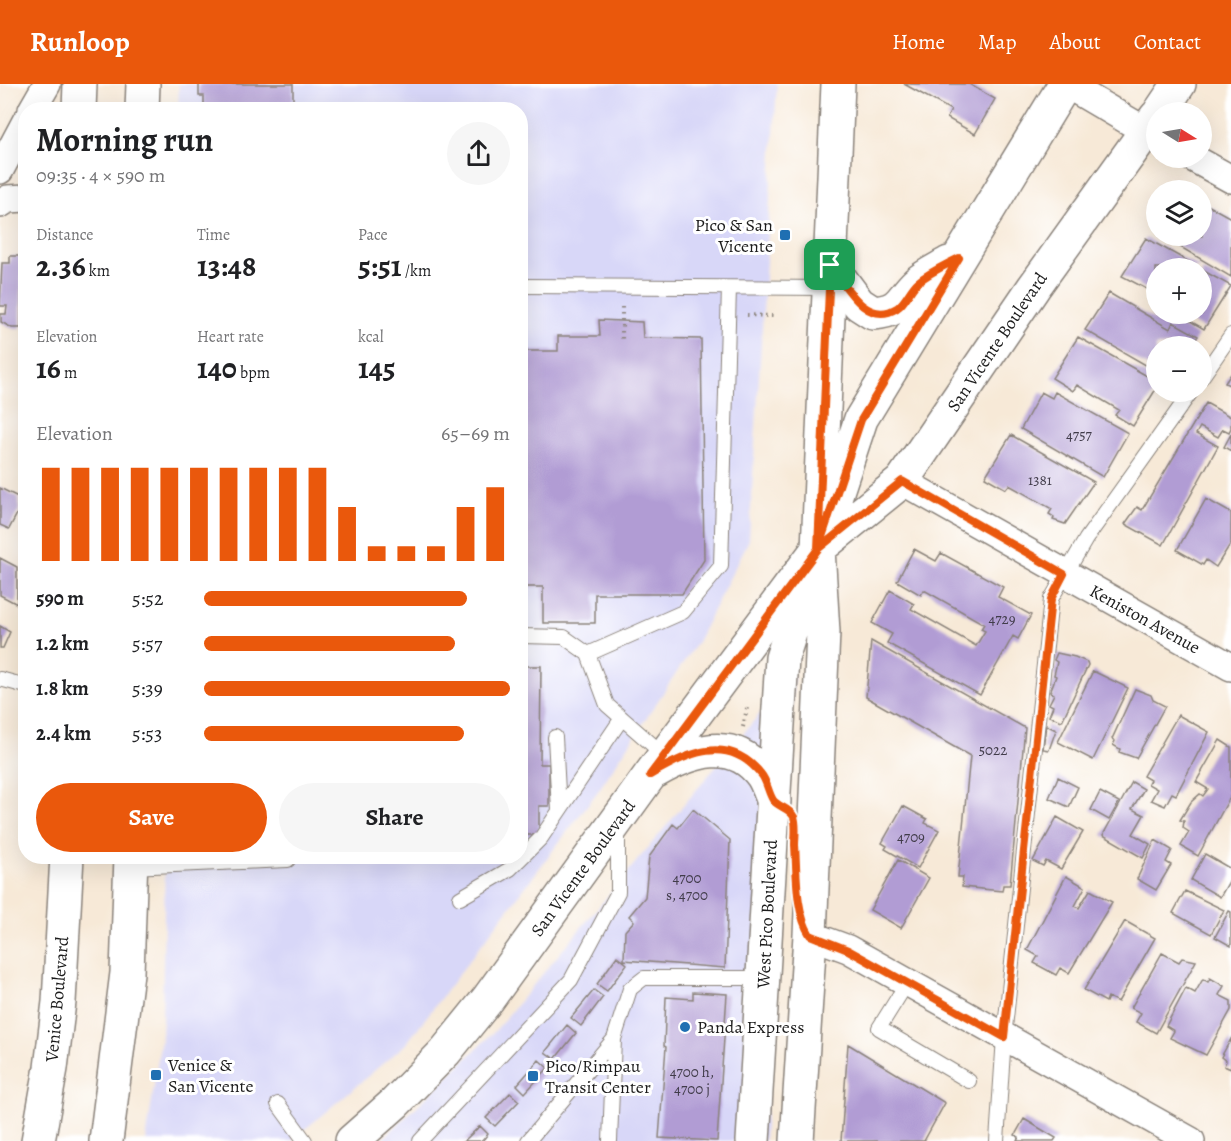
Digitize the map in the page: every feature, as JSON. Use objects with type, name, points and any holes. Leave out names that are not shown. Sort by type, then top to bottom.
[{"type":"main road","points":[[79,102],[80,84]]},
{"type":"main road","points":[[142,102],[143,84]]},
{"type":"main road","name":"West Pico Boulevard","points":[[797,1141],[810,935],[823,627],[818,549],[838,84]]},
{"type":"main road","name":"San Vicente Boulevard","points":[[818,549],[861,420],[1066,84]]},
{"type":"main road","name":"San Vicente Boulevard","points":[[1168,102],[1179,84]]},
{"type":"main road","name":"San Vicente Boulevard","points":[[352,1141],[395,1103],[446,1052],[495,990],[657,765],[818,549],[902,481],[1034,287],[1146,136]]},
{"type":"main road","points":[[830,277],[859,304],[873,313],[887,312],[899,307],[918,283],[959,258]]},
{"type":"main road","name":"West Pico Boulevard","points":[[753,1141],[782,658],[818,549]]},
{"type":"main road","points":[[657,765],[698,751],[724,750],[747,760],[763,776],[774,801],[788,810],[794,818],[797,876],[803,919],[810,935]]},
{"type":"main road","name":"Venice Boulevard","points":[[40,1137],[58,1002],[67,864]]},
{"type":"main road","points":[[106,1141],[127,973],[130,864]]},
{"type":"street","points":[[37,102],[47,84]]},
{"type":"street","points":[[1066,84],[1146,120]]},
{"type":"street","points":[[0,170],[18,136]]},
{"type":"street","points":[[1211,168],[1231,179]]},
{"type":"street","points":[[0,204],[8,199],[18,198]]},
{"type":"street","name":"Keniston Avenue","points":[[902,481],[1231,667]]},
{"type":"street","points":[[810,935],[848,950],[1191,1141]]},
{"type":"lane","points":[[528,286],[729,288],[830,277]]},
{"type":"lane","points":[[588,654],[683,612],[721,566],[729,288]]},
{"type":"lane","points":[[1212,363],[1231,335]]},
{"type":"lane","points":[[997,1141],[1004,1037],[1051,599],[1064,574],[1184,402]]},
{"type":"lane","points":[[528,636],[564,637],[588,654],[607,705],[622,718],[657,765]]},
{"type":"lane","points":[[0,679],[18,684]]},
{"type":"lane","points":[[528,850],[541,837],[622,718]]},
{"type":"lane","points":[[555,736],[559,810]]},
{"type":"lane","points":[[420,1141],[571,980],[618,892],[618,820]]},
{"type":"lane","points":[[460,898],[515,864]]},
{"type":"lane","points":[[610,1141],[614,1039],[630,989],[644,978],[764,978]]},
{"type":"lane","points":[[907,983],[879,1028],[969,1082]]},
{"type":"lane","points":[[528,1141],[614,1039]]},
{"type":"lane","points":[[278,1104],[305,1141]]},
{"type":"path","points":[[622,304],[622,339]]},
{"type":"path","points":[[744,315],[773,316]]},
{"type":"path","points":[[742,734],[748,702]]},
{"type":"shaded area","points":[[179,84],[777,84],[749,540],[697,642],[598,791],[406,1044],[291,1141],[146,1141],[162,1031],[165,864],[528,864],[528,102],[178,102]]},
{"type":"shaded area","points":[[794,673],[764,1141],[381,1141],[495,1031]]},
{"type":"building","points":[[199,84],[293,84],[293,102],[204,102],[204,96],[199,96]]},
{"type":"building","points":[[904,84],[969,84],[995,99],[975,134],[947,118],[951,110]]},
{"type":"building","points":[[1212,208],[1231,218],[1231,277],[1212,266],[1212,258],[1199,258],[1179,246],[1212,246]]},
{"type":"building","points":[[1146,238],[1146,246],[1160,246],[1182,258],[1146,258],[1146,289],[1122,276]]},
{"type":"building","points":[[10,256],[18,256],[18,328],[12,328],[1,322],[1,314],[6,314],[7,306],[0,306],[2,263],[10,263]]},
{"type":"building","points":[[1212,276],[1231,286],[1212,316]]},
{"type":"building","points":[[1109,293],[1146,315],[1146,324],[1162,324],[1170,329],[1172,324],[1177,324],[1198,336],[1146,336],[1146,365],[1085,330]]},
{"type":"building","points":[[599,320],[642,322],[643,338],[701,339],[704,560],[682,594],[595,594],[595,623],[543,623],[543,587],[528,587],[528,351],[558,351],[558,336],[600,336]]},
{"type":"building","points":[[1195,324],[1207,324],[1204,329]]},
{"type":"building","points":[[1078,337],[1146,375],[1146,402],[1148,402],[1133,426],[1115,415],[1119,410],[1077,385],[1073,391],[1052,378]]},
{"type":"building","points":[[1231,374],[1231,386],[1225,383]]},
{"type":"building","points":[[1041,392],[1052,398],[1055,392],[1128,433],[1103,477],[1021,429]]},
{"type":"building","points":[[1206,403],[1231,417],[1231,428],[1229,432],[1223,429],[1218,437],[1200,427],[1196,434],[1218,446],[1163,545],[1125,524],[1137,507],[1142,510]]},
{"type":"building","points":[[1231,434],[1231,451],[1224,447]]},
{"type":"building","points":[[1011,435],[1094,482],[1065,524],[1053,520],[1054,517],[1049,514],[1052,509],[1009,485],[1006,489],[985,477]]},
{"type":"building","points":[[0,488],[18,497],[18,512],[9,529],[0,525]]},
{"type":"building","points":[[1206,499],[1231,513],[1231,543],[1216,567],[1206,560],[1203,565],[1177,550]]},
{"type":"building","points":[[914,549],[936,561],[941,553],[1003,587],[998,597],[1031,615],[1018,639],[1013,636],[980,695],[887,643],[892,634],[872,623],[890,590],[914,604],[911,609],[976,646],[985,631],[981,629],[984,624],[924,590],[921,595],[897,581]]},
{"type":"building","points":[[0,558],[17,567],[17,604],[0,595]]},
{"type":"building","points":[[0,626],[10,632],[3,648],[0,648]]},
{"type":"building","points":[[871,641],[1025,728],[1010,885],[1003,885],[1002,891],[962,887],[963,877],[958,877],[970,756],[866,697]]},
{"type":"building","points":[[1057,653],[1075,657],[1087,662],[1088,665],[1062,721],[1049,716],[1053,706],[1049,704],[1054,694],[1050,692],[1056,676],[1054,675],[1057,662],[1054,660]]},
{"type":"building","points":[[528,666],[541,666],[540,764],[549,764],[549,806],[539,806],[539,835],[528,835]]},
{"type":"building","points":[[1093,671],[1128,688],[1093,760],[1058,742]]},
{"type":"building","points":[[1135,689],[1151,695],[1153,700],[1165,706],[1136,758],[1119,752],[1120,749],[1113,745],[1115,741],[1112,739]]},
{"type":"building","points":[[1178,715],[1209,732],[1176,795],[1172,793],[1165,806],[1151,800],[1157,789],[1148,784],[1150,780],[1143,776]]},
{"type":"building","points":[[1046,725],[1056,730],[1049,750],[1043,749]]},
{"type":"building","points":[[1220,740],[1231,747],[1231,795],[1198,856],[1181,846],[1189,832],[1183,828],[1184,821],[1180,820],[1191,802],[1200,794],[1203,796],[1208,789],[1196,782]]},
{"type":"building","points":[[1058,777],[1078,787],[1069,807],[1049,798]]},
{"type":"building","points":[[1132,782],[1144,789],[1132,809],[1144,815],[1133,834],[1150,844],[1143,858],[1103,835]]},
{"type":"building","points":[[1100,792],[1119,802],[1109,820],[1091,810]]},
{"type":"building","points":[[903,806],[927,819],[925,823],[939,830],[918,868],[885,849],[887,846],[882,843]]},
{"type":"building","points":[[693,809],[730,840],[725,968],[624,960],[625,931],[634,921],[629,916],[645,897],[649,857],[673,824],[678,828]]},
{"type":"building","points":[[1057,817],[1083,832],[1061,869],[1046,861],[1043,866],[1033,861]]},
{"type":"building","points":[[1155,840],[1172,850],[1166,862],[1171,865],[1156,890],[1137,879]]},
{"type":"building","points":[[1205,854],[1231,869],[1231,878],[1220,897],[1191,880]]},
{"type":"building","points":[[898,860],[929,878],[901,928],[870,910]]},
{"type":"building","points":[[1066,876],[1085,887],[1075,906],[1079,908],[1090,890],[1112,902],[1069,973],[1060,968],[1056,975],[1034,963],[1038,956],[1027,950]]},
{"type":"building","points":[[1185,891],[1224,910],[1211,934],[1173,913]]},
{"type":"building","points":[[1229,911],[1231,912],[1231,946],[1215,937]]},
{"type":"building","points":[[1125,921],[1155,938],[1118,1002],[1108,997],[1106,1002],[1084,990]]},
{"type":"building","points":[[1162,953],[1179,962],[1182,958],[1196,961],[1156,1033],[1136,1022],[1141,1013],[1131,1008]]},
{"type":"building","points":[[617,956],[627,964],[607,991],[597,984]]},
{"type":"building","points":[[1210,978],[1224,986],[1219,995],[1231,1001],[1231,1010],[1206,1055],[1170,1038],[1174,1031],[1166,1026],[1186,988],[1195,993],[1203,979],[1208,982]]},
{"type":"building","points":[[594,990],[603,997],[581,1026],[571,1018]]},
{"type":"building","points":[[693,992],[727,994],[717,1141],[659,1138],[666,1047],[664,1046],[666,997],[693,999]]},
{"type":"building","points":[[567,1025],[576,1033],[555,1059],[545,1052]]},
{"type":"building","points":[[1231,1039],[1231,1069],[1224,1066],[1226,1061],[1221,1057]]},
{"type":"building","points":[[848,1044],[945,1103],[924,1141],[841,1141]]},
{"type":"building","points":[[539,1060],[548,1068],[525,1093],[517,1085]]},
{"type":"building","points":[[510,1093],[519,1101],[495,1126],[486,1118]]},
{"type":"building","points":[[1024,1119],[1056,1138],[1054,1141],[1017,1141],[1019,1137],[1015,1135]]},
{"type":"building","points":[[480,1126],[488,1134],[482,1141],[464,1141]]},
{"type":"place","name":"Pico & San Vicente","points":[[785,235]]},
{"type":"place","name":"Panda Express","points":[[685,1027]]},
{"type":"place","name":"Venice & San Vicente","points":[[156,1075]]},
{"type":"place","name":"Pico/Rimpau Transit Center","points":[[533,1076]]},
{"type":"route","points":[[830,265],[818,549],[650,775],[675,760],[698,751],[724,750],[747,760],[763,776],[774,801],[788,810],[794,818],[797,876],[803,919],[810,935],[848,950],[1004,1037],[1051,599],[1064,574],[902,481],[818,549],[861,420],[959,258],[918,283],[899,307],[887,312],[873,313],[859,304],[830,265]]}]
